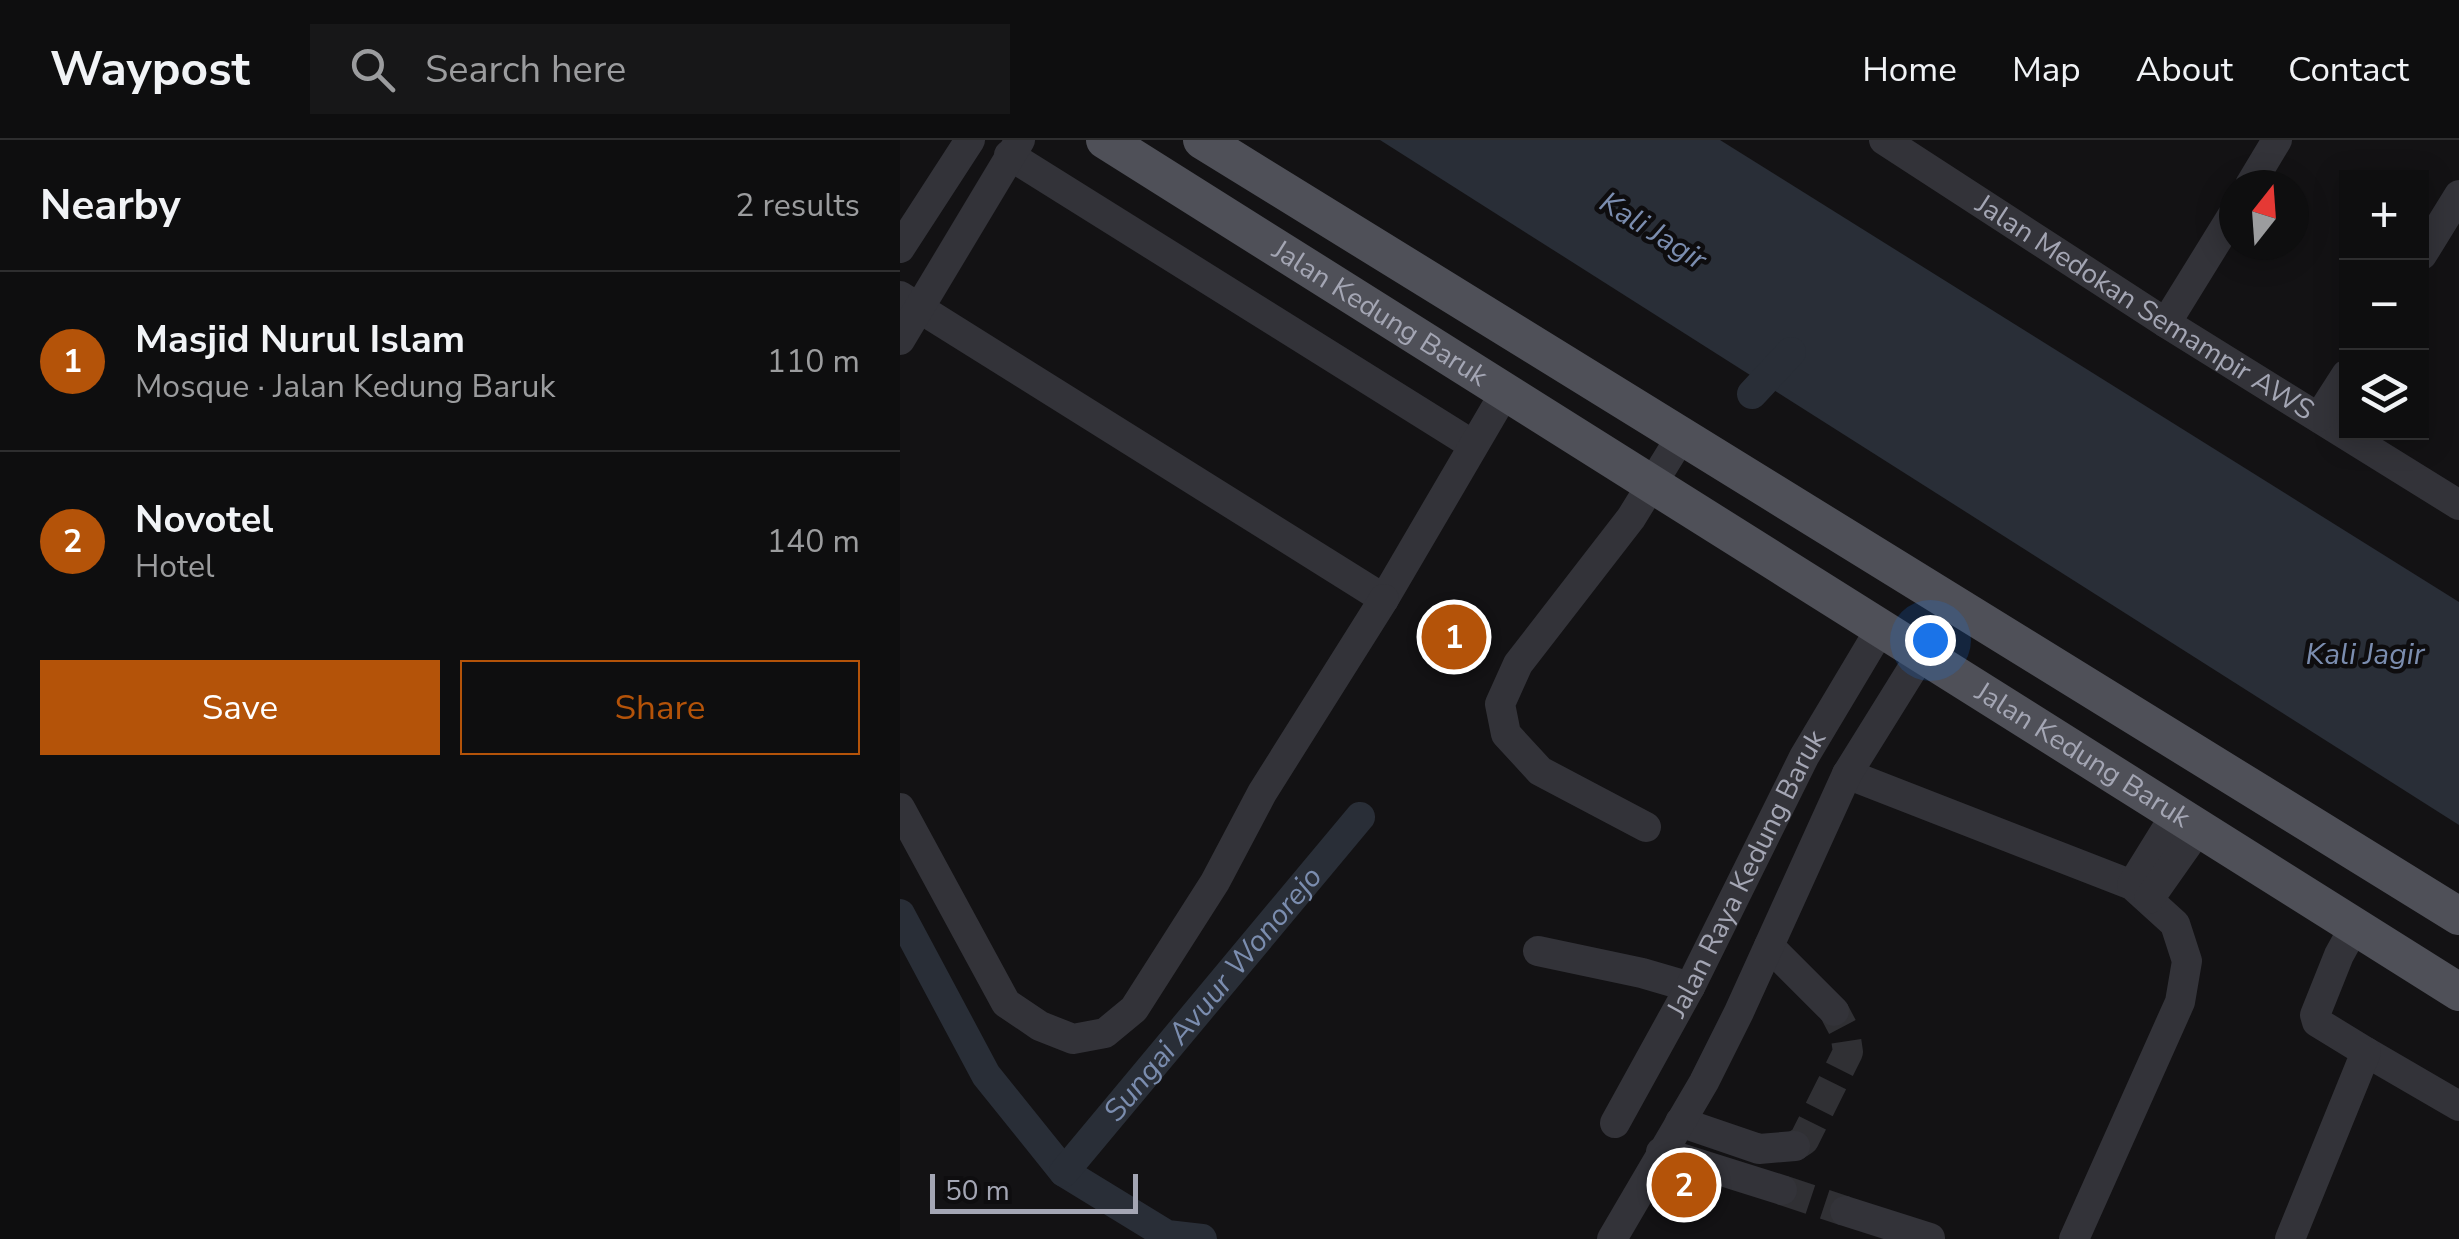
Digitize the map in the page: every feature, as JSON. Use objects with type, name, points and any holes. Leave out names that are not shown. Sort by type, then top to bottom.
[{"type":"main road","name":"Jalan Kedung Baruk","points":[[1106,140],[2459,992]]},
{"type":"main road","name":"Jalan Kedung Baruk","points":[[1202,140],[2459,916]]},
{"type":"main road","points":[[1327,280],[1356,236]]},
{"type":"street","points":[[900,248],[970,140]]},
{"type":"street","points":[[2259,170],[2277,140]]},
{"type":"street","name":"Jalan Medokan Semampir AWS","points":[[1904,145],[2166,323],[2459,505]]},
{"type":"street","points":[[900,340],[910,302],[1015,147],[1473,446]]},
{"type":"street","points":[[2429,244],[2459,195]]},
{"type":"street","points":[[2166,323],[2219,237]]},
{"type":"street","points":[[910,302],[1384,599]]},
{"type":"street","points":[[2319,417],[2339,386]]},
{"type":"street","points":[[900,808],[1006,1002],[1040,1026],[1073,1039],[1105,1033],[1134,1009],[1215,882],[1262,792],[1384,599],[1504,394]]},
{"type":"street","points":[[1646,827],[1540,771],[1506,734],[1500,704],[1518,664],[1654,485],[1681,437]]},
{"type":"street","name":"Jalan Raya Kedung Baruk","points":[[1616,1123],[1690,987],[1804,758],[1882,628]]},
{"type":"street","points":[[1612,1239],[1740,1012],[1847,774],[1921,655]]},
{"type":"street","points":[[1847,774],[2140,892],[2176,924],[2187,960],[2180,1002],[2074,1239]]},
{"type":"street","points":[[2140,892],[2188,821]]},
{"type":"street","points":[[2355,926],[2331,972],[2315,1014],[2318,1022],[2459,1106]]},
{"type":"street","points":[[1769,946],[1834,1011]]},
{"type":"street","points":[[1538,951],[1642,972],[1690,987]]},
{"type":"street","points":[[2290,1239],[2366,1052]]},
{"type":"street","points":[[1680,1122],[1760,1149],[1795,1146]]},
{"type":"street","points":[[1661,1152],[1782,1190]]},
{"type":"street","points":[[1845,1210],[1930,1238]]},
{"type":"water","name":"Kali Jagir","points":[[1380,140],[1720,140],[2459,602],[2459,825]]},
{"type":"waterway","name":"Sungai Avuur Wonorejo","points":[[1752,394],[1791,352]]},
{"type":"waterway","name":"Sungai Avuur Wonorejo","points":[[1064,1172],[1360,817]]},
{"type":"waterway","name":"Sungai Avuur Wonorejo","points":[[900,914],[986,1075],[1064,1172],[1167,1235],[1202,1239]]},
{"type":"tunnel","points":[[1795,1146],[1804,1140],[1848,1052],[1845,1032],[1834,1011]]},
{"type":"tunnel","points":[[1782,1190],[1845,1211]]},
{"type":"place","name":"Masjid Nurul Islam","points":[[1454,637]]},
{"type":"place","name":"Novotel","points":[[1684,1185]]}]
